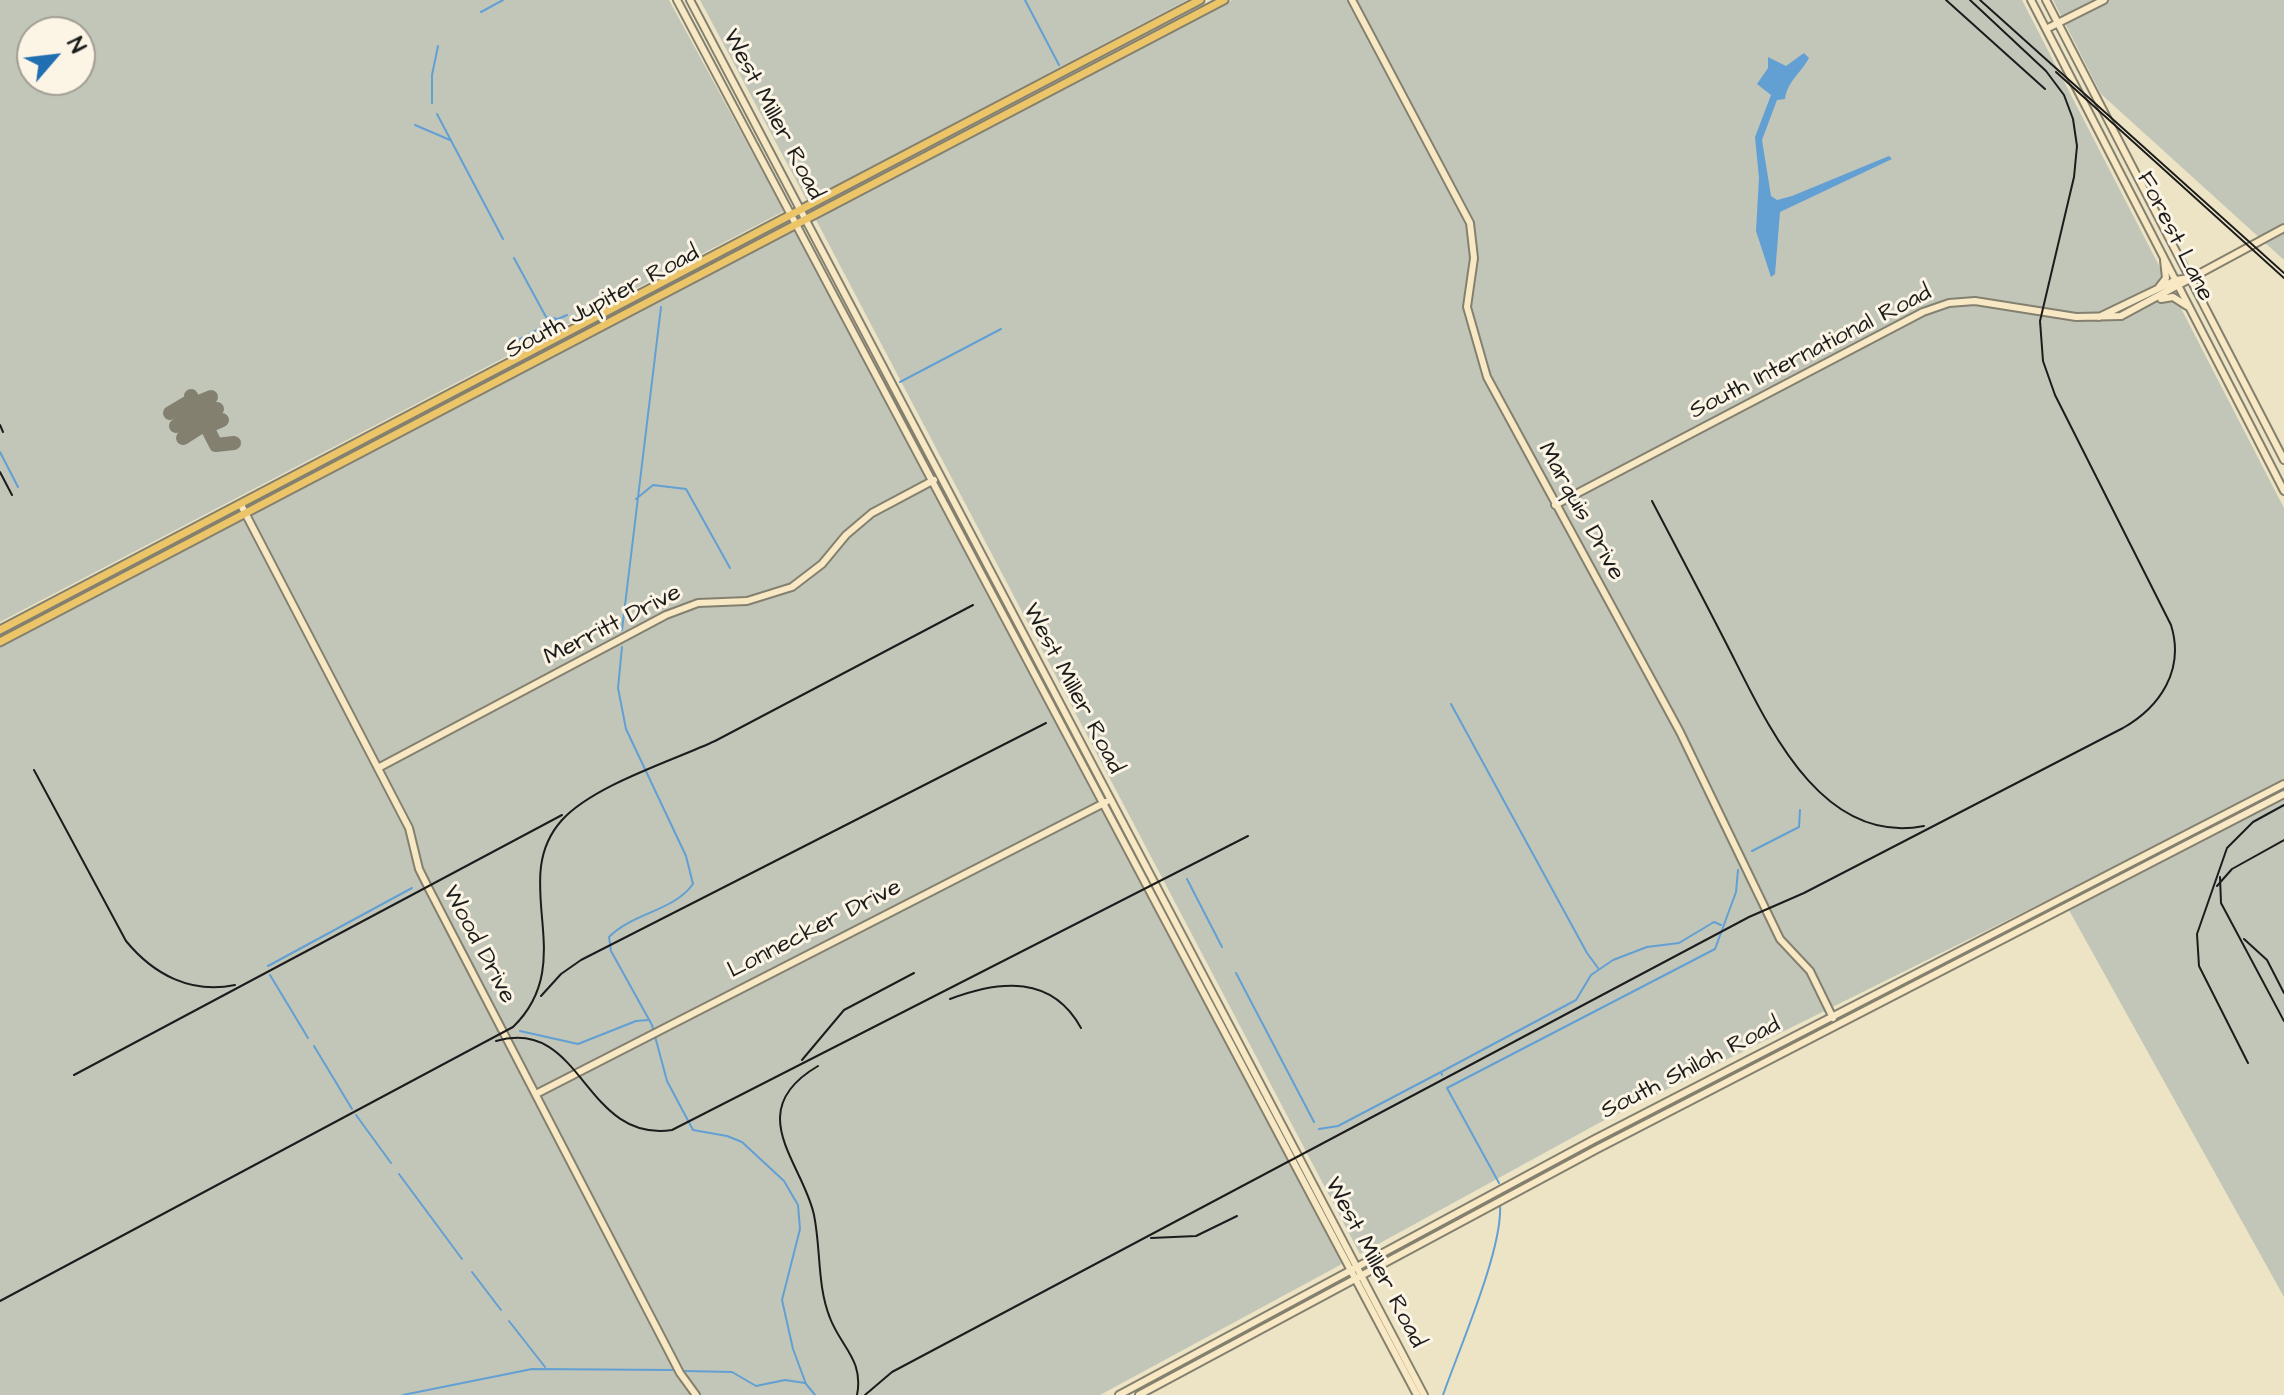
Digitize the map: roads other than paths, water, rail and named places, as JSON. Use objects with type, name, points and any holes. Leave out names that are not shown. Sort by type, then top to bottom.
[{"type":"main road","name":"West Miller Road","points":[[677,0],[1417,1395]]},
{"type":"main road","name":"West Miller Road","points":[[690,0],[1424,1395]]},
{"type":"main road","name":"South Jupiter Road","points":[[0,630],[1200,0]]},
{"type":"main road","name":"South Jupiter Road","points":[[0,642],[1224,0]]},
{"type":"main road","name":"Marquis Drive","points":[[1352,0],[1470,223],[1474,258],[1467,307],[1479,358],[1555,505],[1680,732],[1780,939],[1810,971],[1837,1024]]},
{"type":"main road","name":"Forest Lane","points":[[2031,0],[2284,491]]},
{"type":"main road","name":"Forest Lane","points":[[2046,0],[2284,460]]},
{"type":"main road","points":[[2046,29],[2104,0]]},
{"type":"main road","points":[[1159,22],[1164,32]]},
{"type":"main road","points":[[1052,78],[1057,88]]},
{"type":"main road","points":[[732,102],[742,97]]},
{"type":"main road","name":"South International Road","points":[[1555,505],[1919,314],[1949,303],[1975,301],[2076,317],[2121,316],[2284,228]]},
{"type":"main road","points":[[2152,297],[2166,278],[2161,249]]},
{"type":"main road","points":[[2152,297],[2173,297],[2191,309]]},
{"type":"main road","points":[[514,360],[519,370]]},
{"type":"main road","points":[[2227,380],[2239,374]]},
{"type":"main road","name":"Merritt Drive","points":[[378,768],[666,615],[698,603],[747,601],[792,587],[822,564],[846,535],[872,513],[941,477]]},
{"type":"main road","name":"Wood Drive","points":[[241,505],[409,828],[419,869],[680,1373],[696,1395]]},
{"type":"main road","name":"South Shiloh Road","points":[[1359,1271],[1832,1016],[2284,784]]},
{"type":"main road","name":"South Shiloh Road","points":[[1119,1395],[2284,794]]},
{"type":"main road","name":"Lonnecker Drive","points":[[536,1094],[1110,799]]},
{"type":"main road","name":"South Shiloh Road","points":[[1139,1395],[1351,1275]]},
{"type":"water","points":[[1804,53],[1809,58],[1791,83],[1785,99],[1777,100],[1762,140],[1771,196],[1777,200],[1792,196],[1889,156],[1892,159],[1780,212],[1775,274],[1771,277],[1756,231],[1759,178],[1755,137],[1771,95],[1757,84],[1768,68],[1768,57],[1786,66]]},
{"type":"waterway","points":[[481,12],[503,0]]},
{"type":"waterway","points":[[1025,0],[1059,65]]},
{"type":"waterway","points":[[432,103],[432,75],[438,46]]},
{"type":"waterway","points":[[437,114],[503,239]]},
{"type":"waterway","points":[[415,125],[450,140]]},
{"type":"waterway","points":[[514,258],[546,317],[558,319],[567,315]]},
{"type":"waterway","points":[[622,630],[661,307]]},
{"type":"waterway","points":[[518,340],[556,320]]},
{"type":"waterway","points":[[900,382],[1001,329]]},
{"type":"waterway","points":[[0,452],[18,487]]},
{"type":"waterway","points":[[636,499],[653,485],[686,489],[730,568]]},
{"type":"waterway","points":[[622,647],[618,688],[626,729],[686,856],[693,884],[675,900],[618,929],[609,937],[611,951],[652,1025],[667,1081],[693,1130],[742,1142],[784,1181],[798,1205],[800,1229],[782,1300],[793,1349],[806,1384],[815,1395]]},
{"type":"waterway","points":[[1451,704],[1598,968]]},
{"type":"waterway","points":[[1752,851],[1799,827],[1800,810]]},
{"type":"waterway","points":[[1499,1183],[1447,1088],[1715,949],[1736,892],[1738,870]]},
{"type":"waterway","points":[[1187,879],[1222,947]]},
{"type":"waterway","points":[[268,966],[412,888]]},
{"type":"waterway","points":[[1441,1072],[1576,1000],[1591,975],[1613,960],[1647,947],[1679,943],[1714,922],[1721,925]]},
{"type":"waterway","points":[[1236,973],[1314,1122]]},
{"type":"waterway","points":[[270,975],[308,1038]]},
{"type":"waterway","points":[[520,1031],[578,1044],[636,1021],[648,1020]]},
{"type":"waterway","points":[[314,1046],[352,1109]]},
{"type":"waterway","points":[[1319,1129],[1338,1126],[1441,1072],[1442,1075]]},
{"type":"waterway","points":[[356,1115],[391,1163]]},
{"type":"waterway","points":[[399,1174],[462,1259]]},
{"type":"waterway","points":[[1443,1395],[1488,1272],[1495,1247],[1500,1205]]},
{"type":"waterway","points":[[472,1272],[501,1310]]},
{"type":"waterway","points":[[509,1321],[545,1367]]},
{"type":"waterway","points":[[403,1395],[532,1369],[674,1370]]},
{"type":"waterway","points":[[684,1371],[732,1372],[756,1386],[785,1380],[805,1383]]},
{"type":"tram line","points":[[1980,0],[2284,273]]},
{"type":"railway","points":[[1946,0],[2045,89]]},
{"type":"railway","points":[[865,1395],[892,1372],[1749,917],[1804,893],[2123,728],[2158,698],[2172,672],[2175,657],[2171,625],[2055,395],[2043,361],[2040,321],[2074,177],[2077,146],[2073,119],[2064,95],[2046,71],[1970,0]]},
{"type":"railway","points":[[2056,72],[2284,278]]},
{"type":"railway","points":[[0,425],[3,432]]},
{"type":"railway","points":[[0,472],[12,495]]},
{"type":"railway","points":[[1652,501],[1758,704],[1799,770],[1824,796],[1853,816],[1886,827],[1924,826]]},
{"type":"railway","points":[[0,1301],[513,1027],[532,1002],[542,975],[544,949],[540,895],[541,869],[547,844],[562,820],[576,807],[634,775],[715,741],[973,605]]},
{"type":"railway","points":[[541,996],[561,974],[581,960],[1046,723]]},
{"type":"railway","points":[[34,770],[126,941],[137,953],[161,972],[189,984],[203,987],[235,985]]},
{"type":"railway","points":[[2248,1063],[2199,966],[2197,934],[2227,848],[2253,822],[2284,805]]},
{"type":"railway","points":[[74,1075],[562,815]]},
{"type":"railway","points":[[496,1041],[525,1038],[548,1046],[619,1118],[642,1129],[672,1130],[1248,836]]},
{"type":"railway","points":[[2217,886],[2232,869],[2284,840]]},
{"type":"railway","points":[[2220,877],[2221,903],[2284,1021]]},
{"type":"railway","points":[[2244,939],[2267,960],[2284,993]]},
{"type":"railway","points":[[802,1060],[844,1010],[914,973]]},
{"type":"railway","points":[[950,999],[987,988],[1023,986],[1055,998],[1081,1028]]},
{"type":"railway","points":[[818,1066],[795,1083],[783,1101],[780,1119],[783,1138],[814,1215],[826,1306],[854,1363],[857,1395]]},
{"type":"railway","points":[[1151,1238],[1196,1236],[1237,1216]]}]
